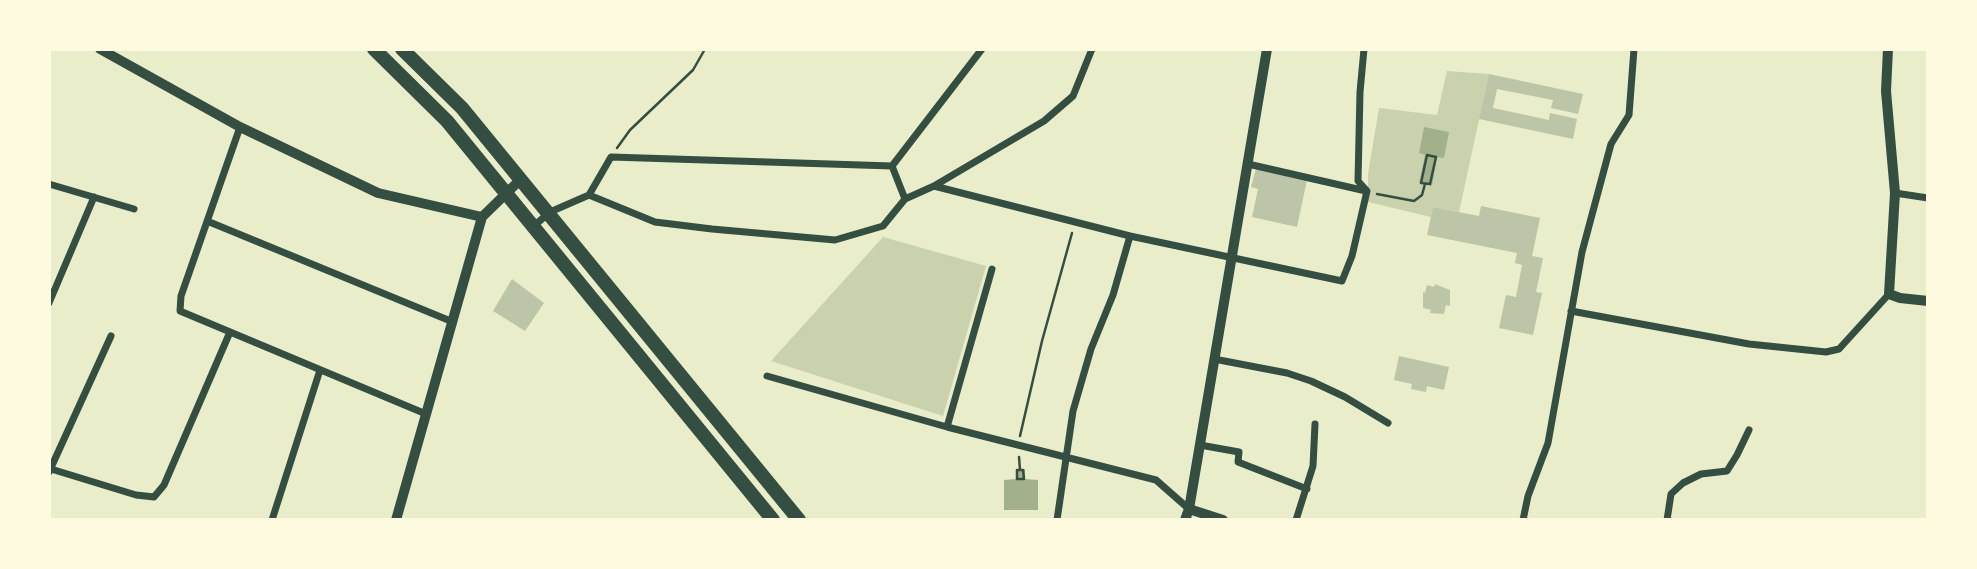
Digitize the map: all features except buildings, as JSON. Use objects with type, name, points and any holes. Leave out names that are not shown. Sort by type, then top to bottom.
[{"type":"main road","points":[[374,49],[447,121],[535,225],[773,520]]},
{"type":"main road","points":[[402,49],[462,107],[799,520]]},
{"type":"street","points":[[100,49],[240,127],[378,193],[482,217]]},
{"type":"street","points":[[892,166],[982,49]]},
{"type":"street","points":[[589,195],[655,222],[835,240],[883,226],[905,199],[934,186],[1044,121],[1073,96],[1092,49]]},
{"type":"street","points":[[1185,520],[1267,49]]},
{"type":"street","points":[[1364,49],[1360,92],[1359,181],[1367,191]]},
{"type":"street","points":[[1523,520],[1528,496],[1548,443],[1582,252],[1611,144],[1629,115],[1634,49]]},
{"type":"street","points":[[1572,311],[1749,344],[1826,352],[1839,349],[1889,294],[1895,192],[1886,90],[1888,49]]},
{"type":"street","points":[[240,127],[181,296],[180,311],[426,414]]},
{"type":"street","points":[[535,225],[550,212],[589,195],[611,157],[892,166]]},
{"type":"street","points":[[1248,164],[1367,191]]},
{"type":"street","points":[[892,166],[905,199]]},
{"type":"street","points":[[396,520],[482,217],[520,180]]},
{"type":"street","points":[[49,184],[134,209]]},
{"type":"street","points":[[934,186],[1130,236],[1342,281],[1352,256],[1367,191]]},
{"type":"street","points":[[1895,192],[1928,198]]},
{"type":"street","points":[[49,303],[94,197]]},
{"type":"street","points":[[207,221],[453,321]]},
{"type":"street","points":[[1057,520],[1073,411],[1091,349],[1114,295],[1130,236]]},
{"type":"street","points":[[947,427],[992,270]]},
{"type":"street","points":[[1889,294],[1928,301]]},
{"type":"street","points":[[111,336],[50,470],[136,495],[154,497],[164,485],[230,332]]},
{"type":"street","points":[[1214,359],[1311,381],[1345,397],[1388,423]]},
{"type":"street","points":[[272,520],[320,370]]},
{"type":"street","points":[[767,376],[947,427],[1156,480],[1189,509],[1223,520]]},
{"type":"street","points":[[1296,520],[1313,466],[1315,425]]},
{"type":"street","points":[[1667,520],[1671,494],[1683,483],[1700,474],[1727,471],[1749,430]]},
{"type":"street","points":[[1200,445],[1238,452],[1238,462],[1307,489]]},
{"type":"path","points":[[611,157],[630,130],[693,70],[705,49]]},
{"type":"path","points":[[1427,155],[1436,157],[1430,184],[1425,183],[1421,183],[1427,155]]},
{"type":"path","points":[[1367,191],[1414,201],[1422,195],[1425,183]]},
{"type":"path","points":[[1020,470],[1018,444],[1042,341],[1075,223]]},
{"type":"shaded area","points":[[1447,71],[1489,74],[1459,212],[1433,207],[1431,217],[1368,202],[1368,174],[1379,108],[1437,115]]},
{"type":"shaded area","points":[[1424,127],[1449,132],[1444,158],[1437,157],[1432,186],[1419,183],[1425,155],[1419,153]]},
{"type":"shaded area","points":[[883,237],[986,266],[943,416],[771,361]]},
{"type":"shaded area","points":[[1016,469],[1025,469],[1025,479],[1038,480],[1038,510],[1004,510],[1004,480],[1016,479]]}]
